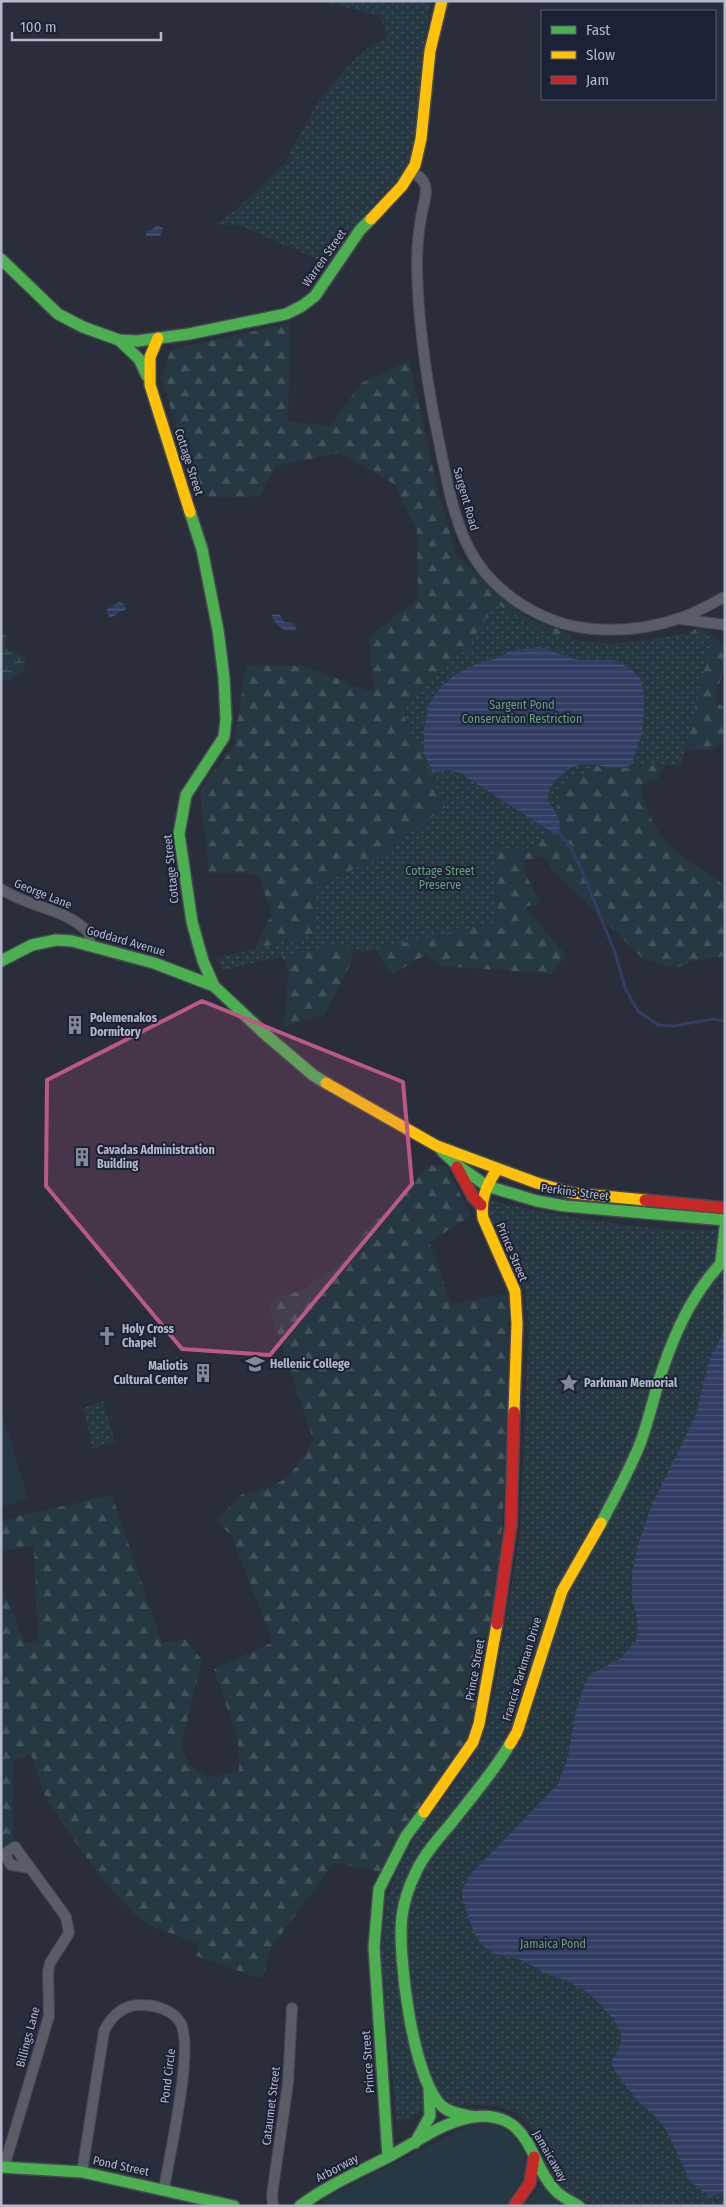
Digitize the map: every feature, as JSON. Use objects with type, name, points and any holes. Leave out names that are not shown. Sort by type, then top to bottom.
[{"type":"main road","name":"Warren Street","points":[[1,259],[58,314],[83,328],[120,340],[158,338],[286,314],[306,304],[320,289],[360,230],[412,172],[418,154],[430,51],[442,1]]},
{"type":"main road","name":"Cottage Street","points":[[150,385],[150,357],[158,338]]},
{"type":"main road","name":"Cottage Street","points":[[120,340],[139,359],[150,385],[204,556],[218,630],[224,678],[226,719],[224,738],[214,755],[194,779],[186,795],[179,834],[192,922],[203,961],[214,986],[312,1075],[373,1109]]},
{"type":"main road","name":"Goddard Avenue","points":[[1,961],[24,948],[65,940],[90,944],[148,961],[214,986]]},
{"type":"main road","name":"Perkins Street","points":[[373,1109],[437,1146],[551,1188],[578,1194],[725,1208]]},
{"type":"main road","name":"Perkins Street","points":[[437,1146],[456,1165],[487,1186],[521,1197],[555,1205],[725,1220]]},
{"type":"main road","points":[[456,1165],[473,1197],[481,1205]]},
{"type":"main road","points":[[481,1205],[481,1197],[497,1169]]},
{"type":"main road","name":"Prince Street","points":[[388,2157],[374,1948],[379,1889],[388,1866],[406,1836],[465,1756],[473,1742],[488,1679],[511,1525],[517,1324],[514,1291],[483,1218],[481,1205]]},
{"type":"main road","name":"Francis Parkman Drive","points":[[474,2117],[441,2106],[434,2098],[428,2085],[408,2008],[402,1956],[402,1918],[410,1884],[424,1856],[497,1766],[517,1732],[539,1658],[562,1591],[615,1498],[640,1443],[664,1369],[684,1316],[701,1285],[723,1260],[725,1227]]},
{"type":"main road","name":"Francis Parkman Drive","points":[[415,2142],[430,2116],[428,2085]]},
{"type":"main road","name":"Jamaicaway","points":[[388,2157],[453,2123],[474,2117],[496,2117],[512,2124],[523,2136],[551,2188],[562,2198],[579,2206]]},
{"type":"main road","name":"Arborway","points":[[300,2206],[332,2186],[388,2157]]},
{"type":"main road","points":[[514,2206],[530,2183],[534,2157]]},
{"type":"main road","name":"Pond Street","points":[[3,2167],[82,2172],[234,2206]]},
{"type":"main road","points":[[316,2206],[332,2186]]},
{"type":"street","name":"Sargent Road","points":[[412,172],[422,179],[426,189],[419,231],[417,266],[423,358],[447,486],[458,524],[472,554],[487,575],[512,598],[540,614],[562,624],[591,629],[620,629],[680,618],[725,597]]},
{"type":"street","points":[[680,618],[725,625]]},
{"type":"street","name":"George Lane","points":[[1,890],[72,920],[89,934],[90,944]]},
{"type":"street","name":"Billings Lane","points":[[3,2167],[49,2016],[48,1972],[50,1963],[69,1933],[66,1917],[30,1868]]},
{"type":"street","name":"Pond Circle","points":[[82,2172],[104,2031],[118,2011],[133,2004],[152,2005],[180,2021],[184,2034],[185,2060],[164,2189]]},
{"type":"street","name":"Cataumet Street","points":[[273,2206],[272,2195],[288,2084],[292,2008]]},
{"type":"highlighted area","points":[[202,1001],[403,1082],[412,1184],[270,1355],[182,1349],[46,1186],[47,1080]]},
{"type":"green space","points":[[320,1],[432,1],[429,9],[418,138],[411,160],[401,176],[370,208],[328,264],[244,227],[215,224],[237,209],[285,163],[321,97],[356,58],[372,45],[388,38],[380,16]]},
{"type":"green space","name":"Cottage Street Preserve","points":[[290,323],[288,421],[331,426],[361,383],[409,360],[439,496],[456,553],[495,593],[530,619],[572,634],[567,657],[540,647],[510,651],[495,659],[482,661],[448,680],[432,698],[426,713],[423,747],[433,772],[450,770],[462,774],[556,835],[561,826],[558,816],[547,799],[551,787],[558,777],[568,769],[579,764],[624,768],[631,765],[641,737],[644,693],[659,657],[699,626],[725,645],[725,667],[716,692],[716,701],[725,708],[725,743],[709,750],[675,749],[657,779],[642,785],[642,789],[643,798],[654,825],[662,836],[680,854],[725,886],[725,956],[699,960],[675,968],[643,959],[551,868],[548,861],[540,857],[524,861],[523,870],[541,903],[525,907],[566,955],[551,974],[441,966],[426,955],[391,975],[376,949],[407,934],[431,885],[404,883],[361,926],[350,965],[325,1014],[284,1027],[288,972],[282,956],[255,947],[272,914],[258,875],[209,873],[200,790],[234,746],[246,665],[306,666],[374,693],[369,636],[418,599],[417,531],[394,484],[339,453],[276,466],[260,496],[224,498],[198,495],[162,380],[170,350]]},
{"type":"green space","name":"Sargent Pond Conservation Restriction","points":[[496,602],[527,623],[543,630],[560,636],[596,643],[633,642],[683,634],[713,635],[681,765],[595,766],[560,788],[555,825],[534,844],[521,850],[513,850],[493,844],[496,922],[364,952],[341,943],[223,970],[217,958],[317,934],[314,889],[384,854],[445,807],[402,712],[436,674],[468,648]]},
{"type":"green space","points":[[1,632],[6,635],[5,647],[22,655],[25,665],[24,669],[17,676],[1,681]]},
{"type":"green space","points":[[427,1165],[446,1166],[471,1216],[429,1242],[451,1304],[508,1293],[507,1430],[502,1521],[493,1612],[476,1702],[464,1746],[381,1872],[334,1863],[271,1948],[262,1979],[196,1956],[198,1944],[151,1926],[136,1916],[99,1876],[46,1799],[31,1755],[13,1760],[13,1851],[1,1847],[1,1585],[25,1643],[38,1641],[34,1546],[1,1551],[1,1520],[112,1495],[162,1643],[185,1639],[202,1660],[181,1745],[189,1765],[211,1777],[239,1771],[238,1740],[214,1669],[273,1642],[231,1535],[216,1521],[243,1493],[268,1488],[286,1477],[300,1461],[313,1439],[268,1305],[280,1297],[302,1290],[338,1266],[369,1227],[405,1195]]},
{"type":"green space","name":"Jamaica Pond","points":[[490,1198],[497,1202],[520,1207],[615,1224],[662,1229],[725,1229],[725,2206],[598,2206],[577,2197],[563,2190],[547,2165],[541,2144],[529,2124],[515,2113],[498,2106],[473,2105],[458,2108],[447,2105],[421,2112],[397,2123],[381,1958],[387,1898],[398,1868],[419,1831],[456,1781],[485,1732],[495,1689],[520,1532],[529,1326],[525,1293],[488,1216]]},
{"type":"green space","points":[[103,1401],[115,1441],[93,1449],[83,1408]]},
{"type":"green space","points":[[1,1408],[28,1499],[1,1507]]},
{"type":"green space","points":[[493,2122],[514,2136],[525,2156],[526,2176],[505,2206],[321,2206],[326,2198],[465,2127]]},
{"type":"green space","points":[[540,2185],[562,2206],[526,2206]]},
{"type":"water","points":[[157,225],[163,228],[160,236],[146,236],[146,231],[153,229]]},
{"type":"water","points":[[119,602],[123,603],[126,609],[110,618],[106,610]]},
{"type":"water","points":[[279,614],[284,622],[294,623],[297,630],[288,630],[278,626],[272,615]]},
{"type":"water","points":[[540,647],[577,660],[614,660],[631,669],[640,678],[644,693],[641,737],[631,765],[613,768],[588,764],[580,765],[560,776],[551,786],[547,799],[558,816],[561,826],[556,835],[462,774],[450,770],[433,772],[424,754],[424,730],[429,705],[432,698],[443,685],[453,676],[482,661],[495,659],[510,651]]},
{"type":"water","name":"Jamaica Pond","points":[[725,1329],[725,2197],[718,2194],[710,2197],[689,2180],[667,2131],[657,2118],[637,2100],[614,2070],[611,2062],[620,2047],[621,2034],[613,2019],[596,2000],[575,1985],[545,1973],[528,1963],[495,1953],[486,1948],[473,1931],[462,1896],[462,1890],[470,1875],[558,1784],[568,1757],[575,1714],[585,1683],[591,1674],[620,1659],[636,1641],[638,1631],[636,1613],[632,1601],[632,1571],[639,1542],[651,1507],[695,1417],[709,1361]]},
{"type":"waterway","points":[[558,832],[570,846],[582,871],[614,950],[626,990],[638,1011],[658,1025],[673,1026],[713,1019],[725,1021]]},
{"type":"traffic: fast","points":[[1,259],[58,314],[83,327],[119,340],[137,341],[189,334],[286,314],[302,306],[315,296],[360,230],[371,219]]},
{"type":"traffic: fast","points":[[119,340],[139,359],[147,376]]},
{"type":"traffic: fast","points":[[190,512],[202,549],[218,630],[224,678],[226,719],[224,737],[186,795],[179,834],[192,922],[203,961],[214,986],[265,1034],[313,1075],[326,1083]]},
{"type":"traffic: fast","points":[[1,961],[32,945],[56,940],[72,941],[154,963],[214,986]]},
{"type":"traffic: fast","points":[[442,1151],[457,1165],[487,1186],[537,1201],[565,1206],[725,1220]]},
{"type":"traffic: fast","points":[[721,1261],[725,1227]]},
{"type":"traffic: fast","points":[[601,1523],[627,1474],[640,1444],[673,1340],[695,1297],[725,1259]]},
{"type":"traffic: fast","points":[[474,2117],[445,2109],[432,2092],[423,2071],[409,2016],[402,1958],[402,1916],[409,1888],[423,1860],[489,1776],[510,1744]]},
{"type":"traffic: fast","points":[[388,2157],[374,1947],[379,1889],[406,1836],[424,1812]]},
{"type":"traffic: fast","points":[[415,2143],[430,2116],[429,2089]]},
{"type":"traffic: fast","points":[[300,2206],[333,2185],[440,2128],[451,2123],[484,2116],[501,2119],[512,2124],[527,2142],[548,2182],[566,2199],[579,2206]]},
{"type":"traffic: fast","points":[[1,2167],[82,2172],[234,2206]]},
{"type":"traffic: slow","points":[[371,219],[402,186],[415,165],[421,139],[430,51],[442,1]]},
{"type":"traffic: slow","points":[[158,338],[150,357],[150,385],[190,512]]},
{"type":"traffic: slow","points":[[326,1083],[437,1146],[537,1183],[572,1193],[645,1200]]},
{"type":"traffic: slow","points":[[497,1169],[485,1192],[482,1211],[483,1218],[515,1291],[517,1324],[514,1412]]},
{"type":"traffic: slow","points":[[510,1744],[517,1732],[562,1591],[601,1523]]},
{"type":"traffic: slow","points":[[424,1812],[473,1742],[479,1724],[497,1624]]},
{"type":"traffic: jam","points":[[457,1167],[473,1197],[481,1205]]},
{"type":"traffic: jam","points":[[645,1200],[725,1208]]},
{"type":"traffic: jam","points":[[497,1624],[511,1525],[514,1412]]},
{"type":"traffic: jam","points":[[514,2206],[530,2183],[534,2157]]},
{"type":"place","name":"Polemenakos Dormitory","points":[[75,1025]]},
{"type":"place","name":"Cavadas Administration Building","points":[[82,1157]]},
{"type":"place","name":"Holy Cross Chapel","points":[[107,1336]]},
{"type":"place","name":"Hellenic College","points":[[255,1364]]},
{"type":"place","name":"Maliotis Cultural Center","points":[[203,1373]]},
{"type":"place","name":"Parkman Memorial","points":[[569,1383]]}]
